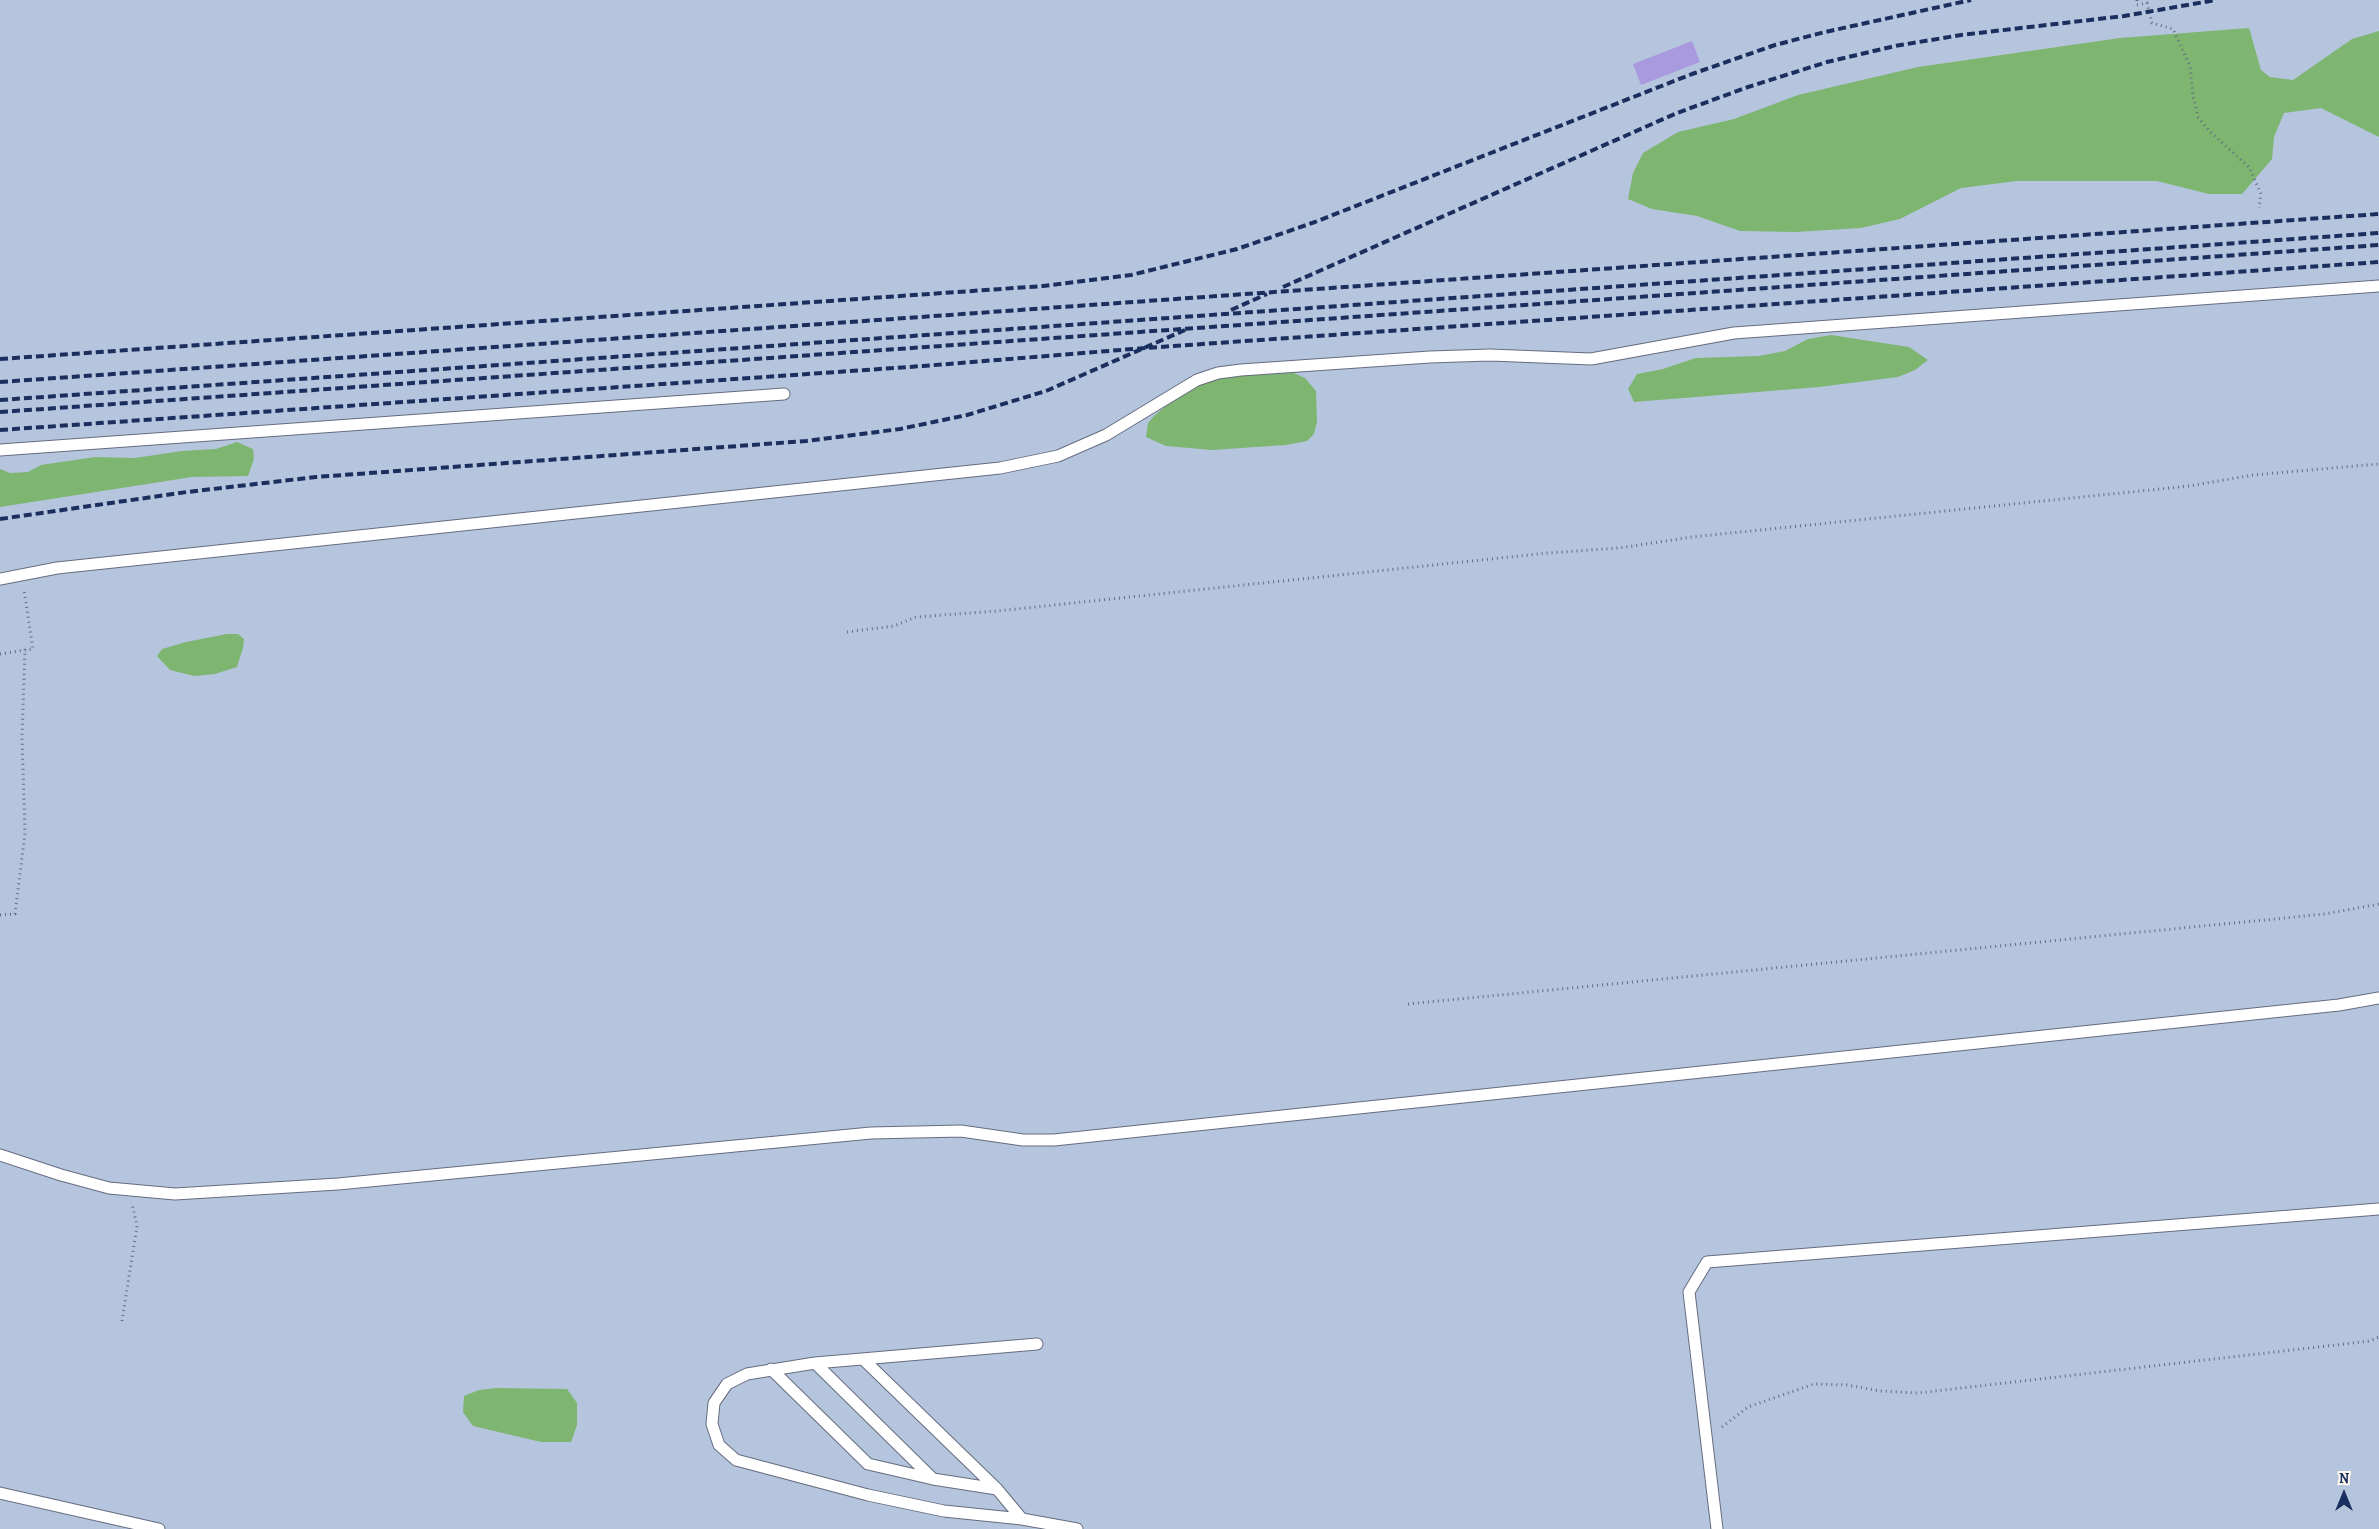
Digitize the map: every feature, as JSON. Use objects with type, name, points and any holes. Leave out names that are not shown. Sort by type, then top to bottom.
[{"type":"lane","points":[[0,579],[57,568],[1000,468],[1058,456],[1106,435],[1197,380],[1218,373],[1241,370],[1430,357],[1490,355],[1591,359],[1734,333],[2379,286]]},
{"type":"lane","points":[[0,450],[784,394]]},
{"type":"lane","points":[[0,1155],[61,1176],[131,1191],[175,1194],[338,1184],[871,1133],[962,1131],[1023,1140],[1054,1140],[2339,1005],[2379,998]]},
{"type":"lane","points":[[1717,1529],[1689,1292],[1707,1262],[2379,1209]]},
{"type":"lane","points":[[1037,1344],[815,1363],[747,1374],[727,1384],[714,1403],[712,1424],[719,1445],[736,1460],[868,1495],[934,1509],[1022,1519],[1077,1529]]},
{"type":"lane","points":[[864,1360],[997,1489],[1022,1519]]},
{"type":"lane","points":[[815,1363],[933,1479]]},
{"type":"lane","points":[[771,1369],[868,1464],[933,1479],[997,1489]]},
{"type":"lane","points":[[0,1493],[159,1529]]},
{"type":"path","points":[[2137,0],[2137,5],[2147,3],[2152,23],[2173,29],[2190,66],[2193,96],[2198,117],[2209,131],[2248,167],[2261,194],[2260,208]]},
{"type":"path","points":[[847,632],[894,626],[916,617],[997,611],[1548,553],[1619,548],[1692,537],[2189,486],[2253,475],[2379,464]]},
{"type":"path","points":[[0,654],[32,648],[21,575]]},
{"type":"path","points":[[0,915],[15,914],[25,833],[22,738],[25,649]]},
{"type":"path","points":[[1408,1004],[2325,914],[2379,904]]},
{"type":"path","points":[[122,1321],[137,1226],[132,1210],[131,1191]]},
{"type":"path","points":[[1706,1447],[1724,1424],[1748,1406],[1814,1384],[1846,1385],[1880,1391],[1918,1393],[2370,1341],[2379,1337]]},
{"type":"shaded area","points":[[0,0],[2379,0],[2379,1529],[0,1529]]},
{"type":"green space","points":[[2249,28],[2261,70],[2270,77],[2293,80],[2352,39],[2379,31],[2379,137],[2321,108],[2284,113],[2274,137],[2272,159],[2242,194],[2209,194],[2157,181],[2017,181],[1961,188],[1900,219],[1861,228],[1796,232],[1740,231],[1697,216],[1652,209],[1628,199],[1633,173],[1643,153],[1678,132],[1734,119],[1798,95],[1918,67],[2120,38]]},
{"type":"green space","points":[[1831,335],[1909,347],[1928,360],[1915,370],[1898,377],[1819,387],[1634,402],[1628,389],[1637,374],[1663,369],[1696,358],[1759,356],[1785,351],[1808,339]]},
{"type":"green space","points":[[1280,367],[1305,378],[1316,391],[1317,422],[1314,434],[1307,441],[1286,445],[1212,450],[1166,446],[1146,437],[1148,423],[1154,416],[1194,382]]},
{"type":"green space","points":[[237,442],[253,449],[254,459],[248,476],[192,477],[0,507],[0,469],[10,473],[28,472],[41,465],[95,457],[135,458],[182,451],[216,449]]},
{"type":"green space","points":[[227,634],[238,634],[244,639],[243,648],[237,667],[215,674],[194,676],[170,670],[157,656],[162,649]]},
{"type":"green space","points":[[497,1388],[567,1389],[577,1403],[577,1425],[571,1442],[541,1442],[473,1426],[463,1412],[464,1396],[479,1390]]},
{"type":"building","points":[[1692,41],[1700,62],[1641,85],[1633,64]]},
{"type":"railway","points":[[0,359],[1043,286],[1131,275],[1237,249],[1315,222],[1692,74],[1775,45],[1971,0]]},
{"type":"railway","points":[[1283,287],[1677,113],[1748,87],[1827,62],[1895,46],[1961,35],[2124,16],[2216,0]]},
{"type":"railway","points":[[0,382],[2379,214]]},
{"type":"railway","points":[[0,400],[2379,233]]},
{"type":"railway","points":[[0,412],[2379,245]]},
{"type":"railway","points":[[0,430],[2379,262]]},
{"type":"railway","points":[[1231,310],[1267,294]]},
{"type":"railway","points":[[0,519],[187,492],[316,477],[806,441],[900,429],[967,415],[1046,391],[1185,330]]}]
